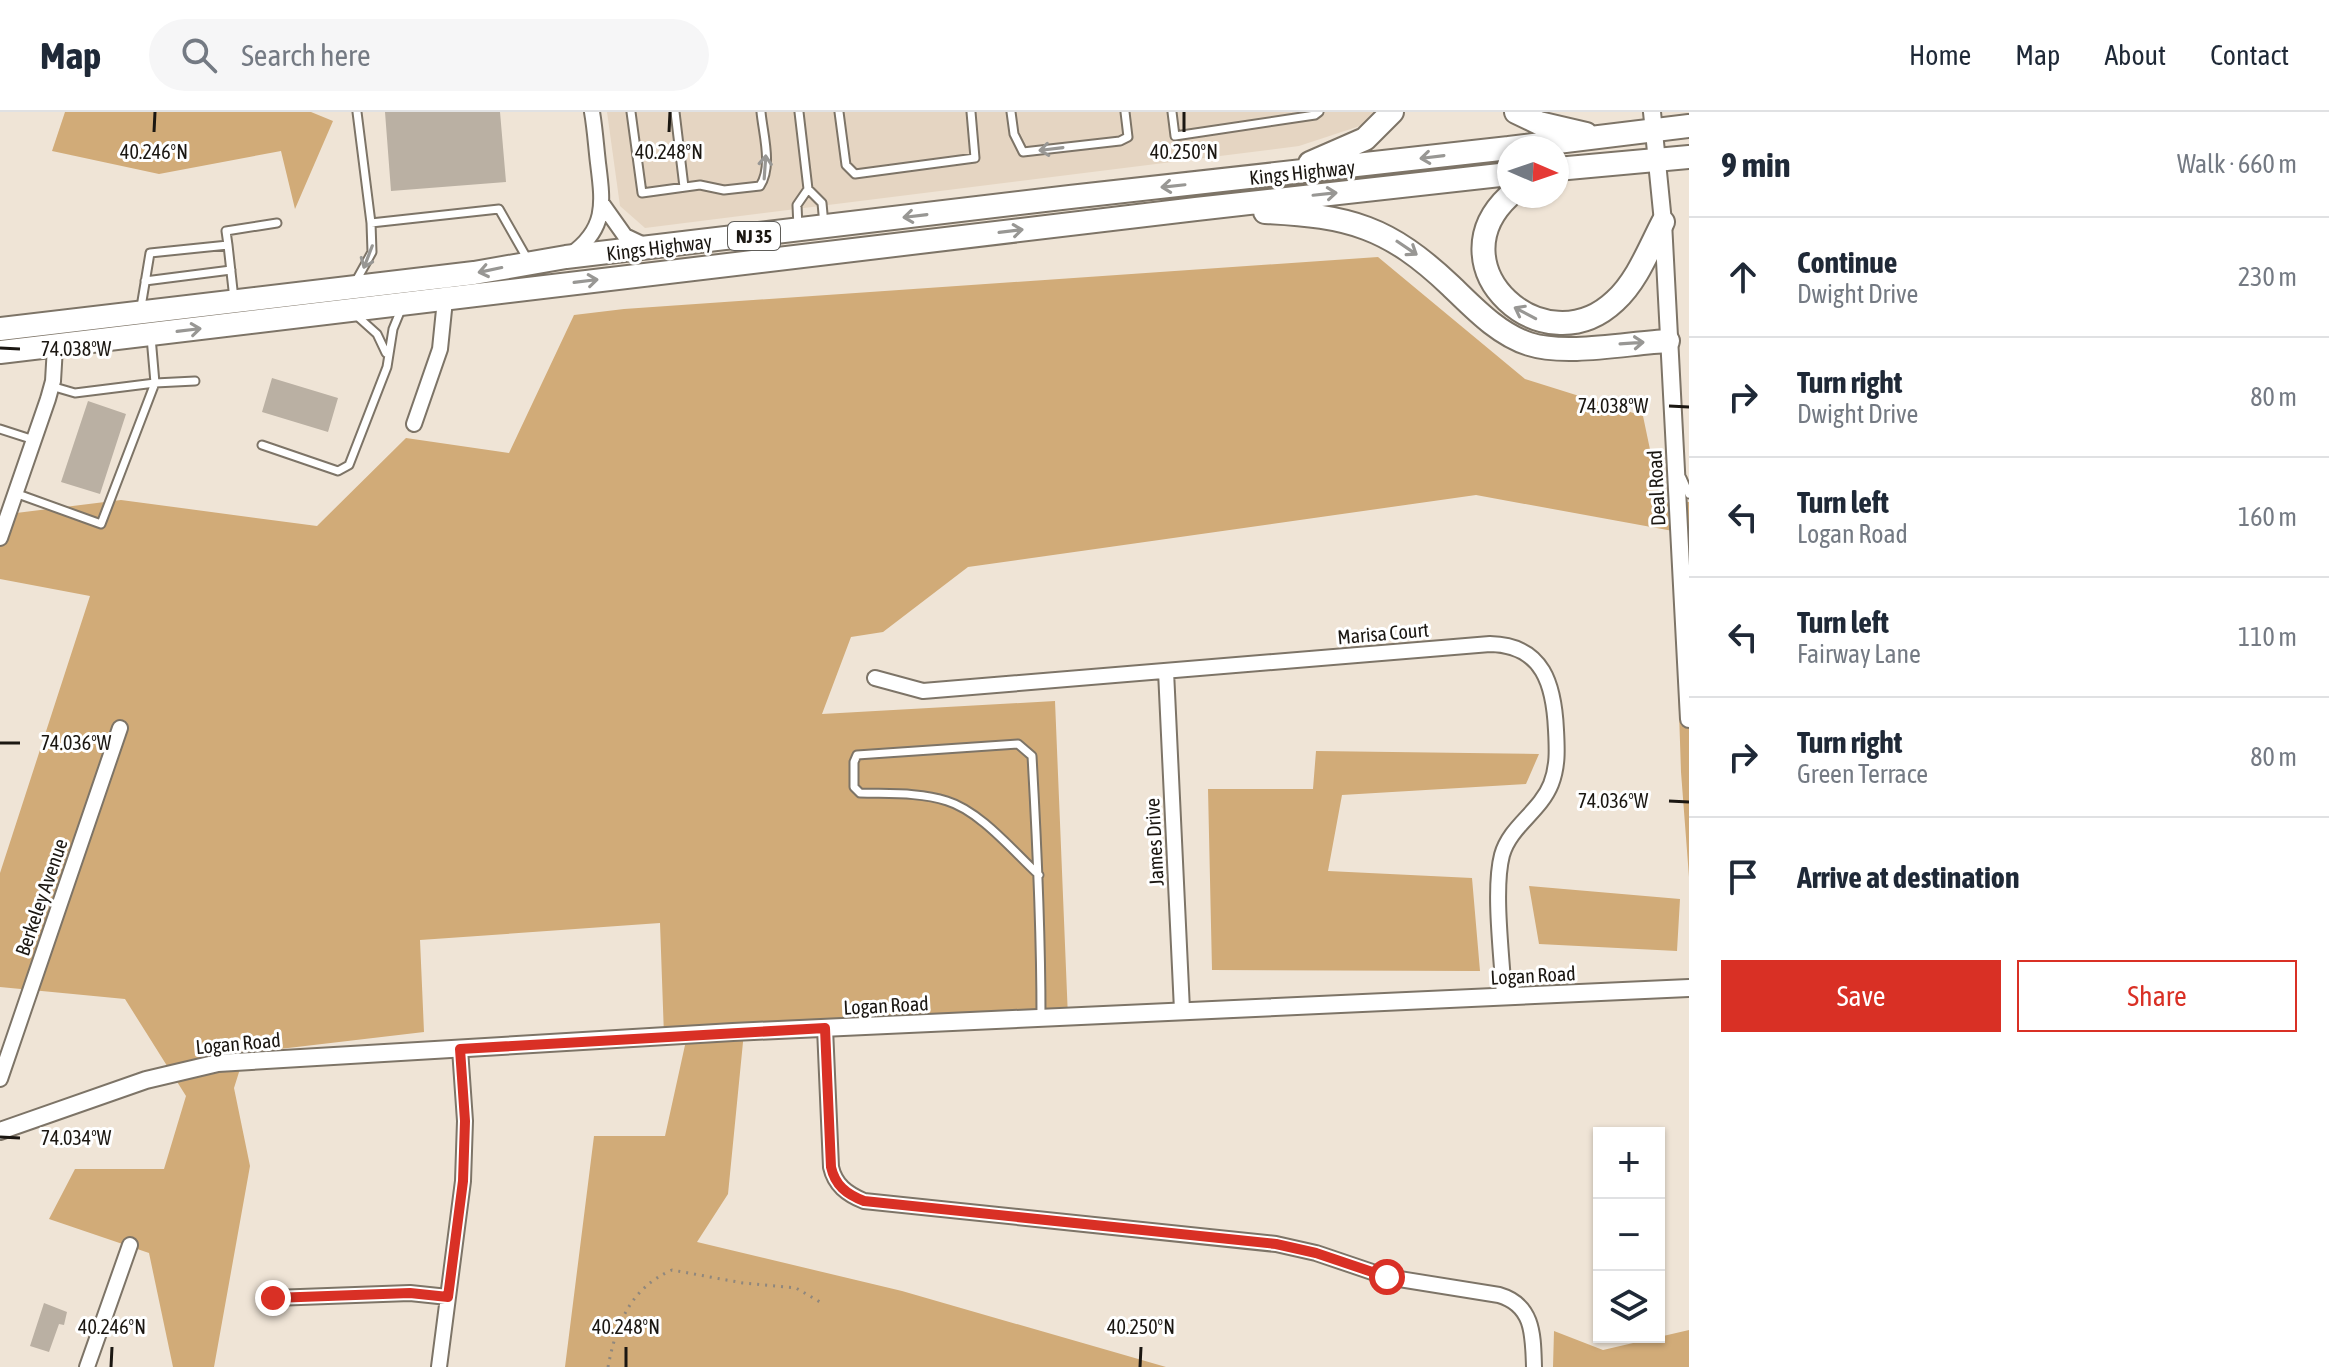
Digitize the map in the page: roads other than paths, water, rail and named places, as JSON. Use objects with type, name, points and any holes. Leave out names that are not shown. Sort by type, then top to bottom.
[{"type":"main road","points":[[1281,175],[1365,139],[1392,112]]},
{"type":"main road","points":[[1516,112],[1539,123],[1599,138]]},
{"type":"main road","name":"Kings Highway","points":[[1569,141],[1599,138],[1652,121],[1689,126]]},
{"type":"main road","name":"Kings Highway","points":[[0,329],[474,273],[566,257],[1497,149]]},
{"type":"main road","points":[[1569,170],[1689,157]]},
{"type":"main road","name":"Kings Highway","points":[[0,352],[445,300],[529,287],[1497,175]]},
{"type":"main road","points":[[1498,208],[1490,217],[1483,246],[1484,264],[1502,298],[1517,310],[1541,321],[1577,321],[1609,307],[1626,291],[1663,222]]},
{"type":"main road","points":[[1196,209],[1320,215],[1369,227],[1415,253],[1496,326],[1532,345],[1564,349],[1668,341]]},
{"type":"street","points":[[566,257],[587,241],[597,225],[603,205],[592,112]]},
{"type":"street","name":"Deal Road","points":[[1652,121],[1663,222],[1689,719]]},
{"type":"street","points":[[603,205],[625,236],[654,248]]},
{"type":"street","points":[[414,424],[440,349],[445,300]]},
{"type":"street","points":[[0,538],[4,510],[15,493],[51,386],[55,347]]},
{"type":"street","name":"Marisa Court","points":[[875,678],[923,691],[1490,644],[1514,648],[1534,660],[1550,683],[1555,697],[1557,758],[1550,786],[1541,803],[1513,833],[1502,853],[1499,883],[1504,996]]},
{"type":"street","name":"James Drive","points":[[1166,671],[1182,1010]]},
{"type":"street","name":"Berkeley Avenue","points":[[0,1079],[120,728]]},
{"type":"street","name":"Logan Road","points":[[0,1131],[146,1080],[210,1064],[825,1028],[1689,988]]},
{"type":"street","points":[[825,1028],[831,1167],[839,1186],[851,1196],[864,1201],[1276,1244],[1316,1253],[1387,1277],[1499,1295],[1514,1300],[1526,1313],[1533,1335],[1534,1367]]},
{"type":"street","points":[[439,1367],[463,1181],[465,1121],[460,1049]]},
{"type":"street","points":[[87,1367],[130,1245]]},
{"type":"street","points":[[273,1298],[410,1293],[448,1297]]},
{"type":"lane","points":[[351,288],[372,252],[357,112]]},
{"type":"lane","points":[[631,112],[642,193],[700,185],[724,190],[760,186],[766,178],[761,112]]},
{"type":"lane","points":[[675,112],[684,187]]},
{"type":"lane","points":[[799,112],[808,189],[822,203],[824,227]]},
{"type":"lane","points":[[839,112],[846,165],[855,174],[975,158],[971,112]]},
{"type":"lane","points":[[1011,112],[1014,134],[1023,152],[1120,141],[1128,137],[1125,112]]},
{"type":"lane","points":[[1172,112],[1175,136],[1319,112]]},
{"type":"lane","points":[[798,230],[797,205],[808,189]]},
{"type":"lane","points":[[371,223],[499,209],[529,262]]},
{"type":"lane","points":[[234,301],[226,231],[277,223]]},
{"type":"lane","points":[[140,312],[150,253],[228,245]]},
{"type":"lane","points":[[145,281],[231,270]]},
{"type":"lane","points":[[262,445],[338,471],[349,465],[387,367],[402,305]]},
{"type":"lane","points":[[348,311],[367,323],[377,334],[387,357]]},
{"type":"lane","points":[[15,493],[101,524],[155,383],[150,335]]},
{"type":"lane","points":[[51,386],[75,393],[195,381]]},
{"type":"lane","points":[[0,429],[34,440]]},
{"type":"lane","points":[[1674,462],[1689,494]]},
{"type":"lane","points":[[1685,655],[1689,637]]},
{"type":"lane","points":[[1039,875],[970,812],[948,801],[919,795],[860,793],[854,787],[857,755],[1018,744],[1032,756],[1039,875],[1041,1017]]}]
